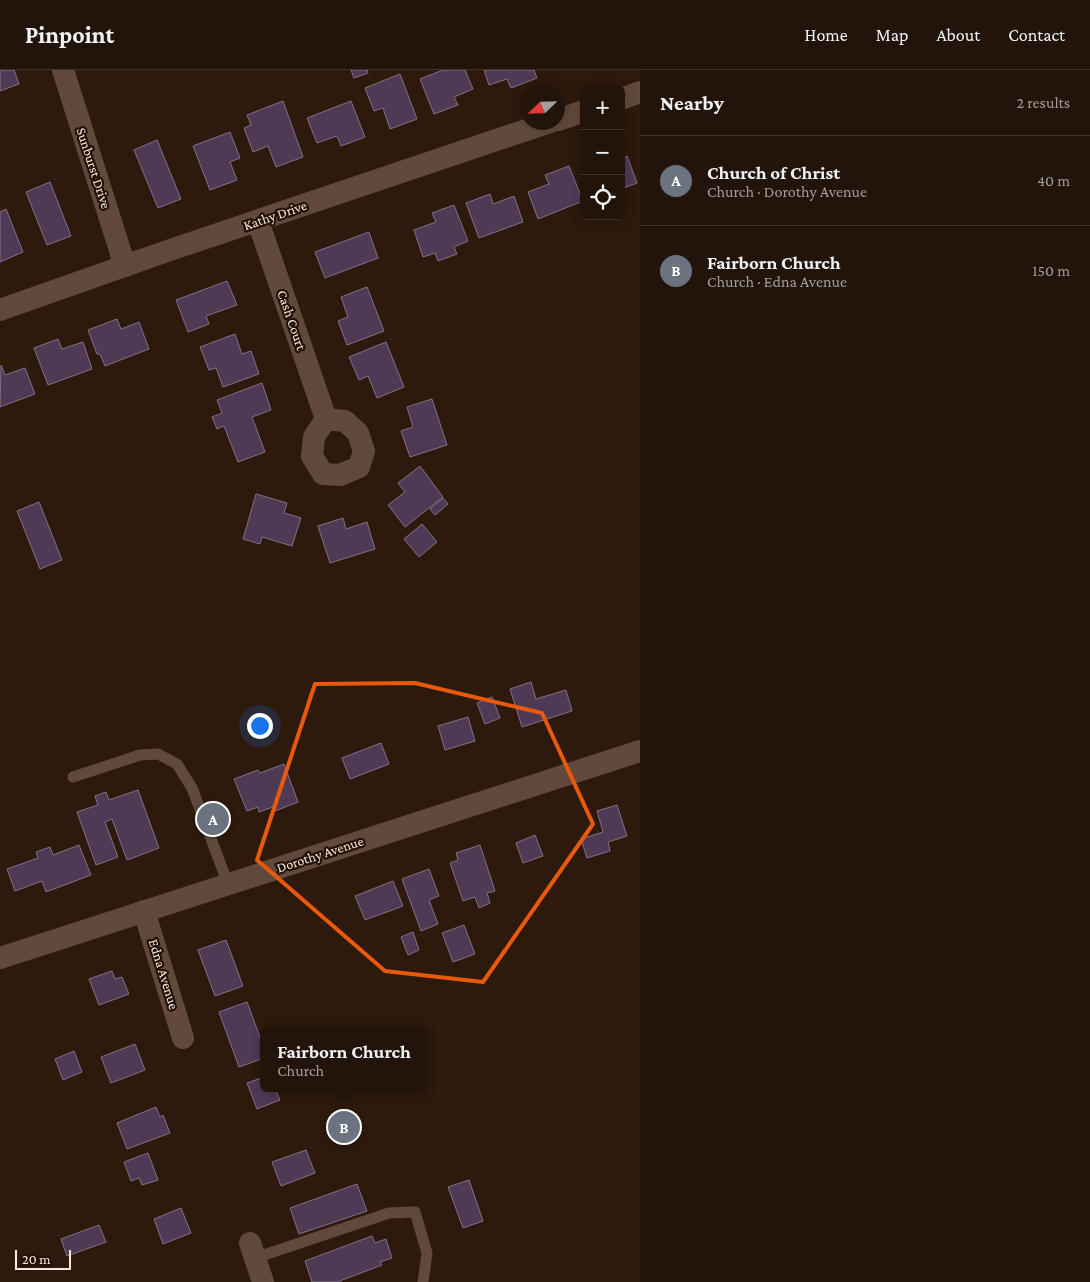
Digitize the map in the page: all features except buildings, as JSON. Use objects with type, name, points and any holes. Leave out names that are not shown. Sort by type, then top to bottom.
[{"type":"street","name":"Sunburst Drive","points":[[63,70],[125,266]]},
{"type":"street","points":[[625,98],[640,92]]},
{"type":"street","points":[[565,118],[580,112]]},
{"type":"street","name":"Kathy Drive","points":[[0,310],[258,220],[526,130]]},
{"type":"street","name":"Cash Court","points":[[258,220],[326,420]]},
{"type":"street","name":"Dorothy Avenue","points":[[0,958],[640,751]]},
{"type":"street","name":"Edna Avenue","points":[[144,911],[183,1038]]},
{"type":"street","points":[[253,1251],[263,1282]]},
{"type":"lane","points":[[73,777],[140,756],[158,754],[177,764],[192,788],[228,884]]},
{"type":"lane","points":[[253,1251],[389,1213],[415,1212],[427,1253],[423,1282]]},
{"type":"highlighted area","points":[[415,683],[542,713],[593,824],[483,982],[385,971],[257,860],[315,684]]},
{"type":"place","name":"Church of Christ","points":[[213,819]]},
{"type":"place","name":"Fairborn Church","points":[[344,1127]]}]
